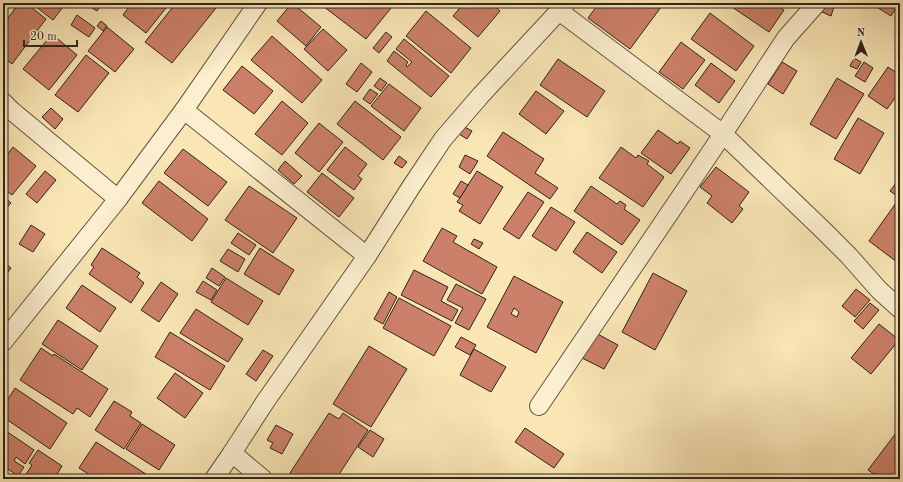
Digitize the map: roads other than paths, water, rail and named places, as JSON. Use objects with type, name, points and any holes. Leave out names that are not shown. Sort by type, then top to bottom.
[{"type":"street","points":[[3,342],[118,199],[184,110],[258,3]]},
{"type":"street","points":[[539,406],[786,38],[817,3]]},
{"type":"street","points":[[214,479],[265,402],[367,256],[443,139],[481,95],[562,7],[723,134],[849,256],[879,290],[900,308]]},
{"type":"street","points":[[3,102],[118,199]]},
{"type":"street","points":[[184,110],[367,256]]},
{"type":"street","points":[[232,453],[263,479]]}]
